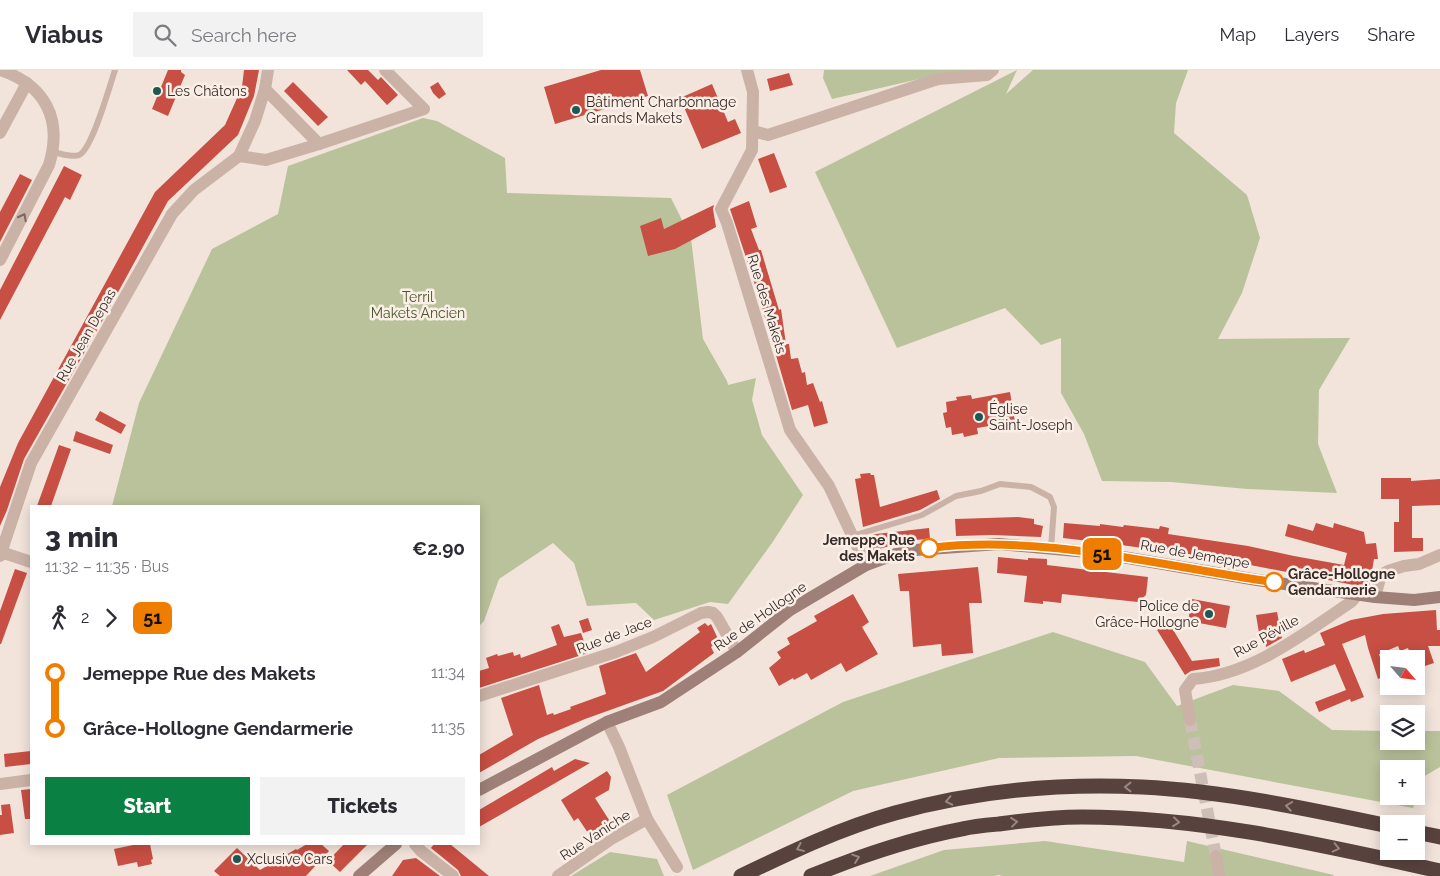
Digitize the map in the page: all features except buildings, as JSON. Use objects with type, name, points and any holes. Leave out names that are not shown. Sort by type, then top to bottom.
[{"type":"highway","points":[[741,876],[838,832],[895,813],[956,799],[1018,791],[1078,787],[1142,787],[1206,792],[1380,824]]},
{"type":"highway","points":[[811,876],[851,860],[906,842],[963,828],[1081,817],[1141,819],[1200,825],[1320,844],[1440,871]]},
{"type":"highway","points":[[1425,834],[1440,837]]},
{"type":"street","points":[[0,70],[12,74],[27,83],[40,96],[49,110],[54,126],[52,152],[46,171],[0,260]]},
{"type":"street","points":[[268,70],[265,89],[255,121],[239,156],[266,160],[424,109],[385,70]]},
{"type":"street","name":"Rue des Makets","points":[[747,70],[753,92],[752,150],[721,209],[727,223],[790,430],[830,486],[866,565]]},
{"type":"street","points":[[753,131],[768,134],[938,79],[988,75],[993,70]]},
{"type":"street","points":[[1,130],[27,83]]},
{"type":"street","points":[[265,89],[319,144]]},
{"type":"street","name":"Rue Jean Depas","points":[[1,554],[31,462],[172,214],[194,190],[239,156]]},
{"type":"street","name":"Rue de Jemeppe","points":[[936,547],[999,544],[1099,553],[1257,580],[1375,597],[1414,600],[1440,597]]},
{"type":"street","name":"Rue de Hollogne","points":[[480,789],[607,722],[662,702],[738,652],[790,610],[866,565],[896,554],[936,547]]},
{"type":"street","points":[[1,554],[30,562]]},
{"type":"street","points":[[1375,597],[1381,575],[1396,568],[1419,564],[1440,555]]},
{"type":"street","name":"Rue Péville","points":[[1190,720],[1184,690],[1193,679],[1231,672],[1259,661],[1351,602],[1358,594]]},
{"type":"street","name":"Rue de Jace","points":[[480,696],[616,652],[653,637],[693,616],[708,612],[718,617],[738,652]]},
{"type":"street","points":[[607,722],[619,747],[647,819],[677,867]]},
{"type":"street","points":[[0,784],[30,780]]},
{"type":"street","name":"Rue Vaniche","points":[[558,876],[611,838],[647,819]]},
{"type":"street","points":[[359,876],[395,845]]},
{"type":"street","points":[[418,848],[452,876]]},
{"type":"street","points":[[1216,856],[1219,876]]},
{"type":"lane","points":[[52,152],[71,156],[79,155],[88,146],[115,70]]},
{"type":"lane","points":[[852,536],[922,515],[956,496],[981,491],[1000,484],[1030,487],[1050,497],[1054,507],[1051,549]]},
{"type":"green space","points":[[824,70],[980,70],[937,75],[832,99],[823,78]]},
{"type":"green space","points":[[1017,70],[1006,94],[1033,70],[1188,70],[1176,103],[1174,133],[1247,195],[1260,238],[1242,293],[1218,339],[1350,338],[1319,390],[1318,444],[1337,493],[1247,489],[1171,482],[1102,481],[1084,434],[1061,393],[1061,338],[1041,345],[1005,308],[897,348],[815,172]]},
{"type":"green space","name":"Terril Makets Ancien","points":[[423,118],[437,121],[505,158],[507,193],[671,198],[691,238],[703,339],[728,385],[756,378],[752,400],[762,435],[803,495],[772,543],[728,604],[710,602],[654,620],[636,603],[587,606],[574,563],[553,543],[499,579],[484,621],[480,625],[480,505],[112,505],[139,403],[212,249],[278,214],[288,166]]},
{"type":"green space","points":[[1053,632],[1145,662],[1177,706],[1233,685],[1279,691],[1332,730],[1380,731],[1380,750],[1425,750],[1425,731],[1440,731],[1440,767],[1425,776],[1425,760],[1380,760],[1380,802],[1136,756],[999,758],[853,791],[693,870],[667,795],[843,702]]},
{"type":"green space","points":[[1397,805],[1414,805],[1413,808]]},
{"type":"green space","points":[[1045,841],[1184,862],[1187,841],[1334,875],[870,876],[944,850]]},
{"type":"green space","points":[[610,852],[657,859],[664,876],[571,876]]},
{"type":"tunnel","points":[[1190,720],[1216,856]]},
{"type":"bus line","name":"51","points":[[929,548],[999,544],[1099,553],[1274,582]]},
{"type":"place","name":"Les Châtons","points":[[157,91]]},
{"type":"place","name":"Bâtiment Charbonnage Grands Makets","points":[[576,110]]},
{"type":"place","name":"Église Saint-Joseph","points":[[979,417]]},
{"type":"place","name":"Jemeppe Rue des Makets","points":[[929,548]]},
{"type":"place","name":"Grâce-Hollogne Gendarmerie","points":[[1274,582]]},
{"type":"place","name":"Police de Grâce-Hollogne","points":[[1209,614]]},
{"type":"place","name":"Xclusive Cars","points":[[237,859]]}]
